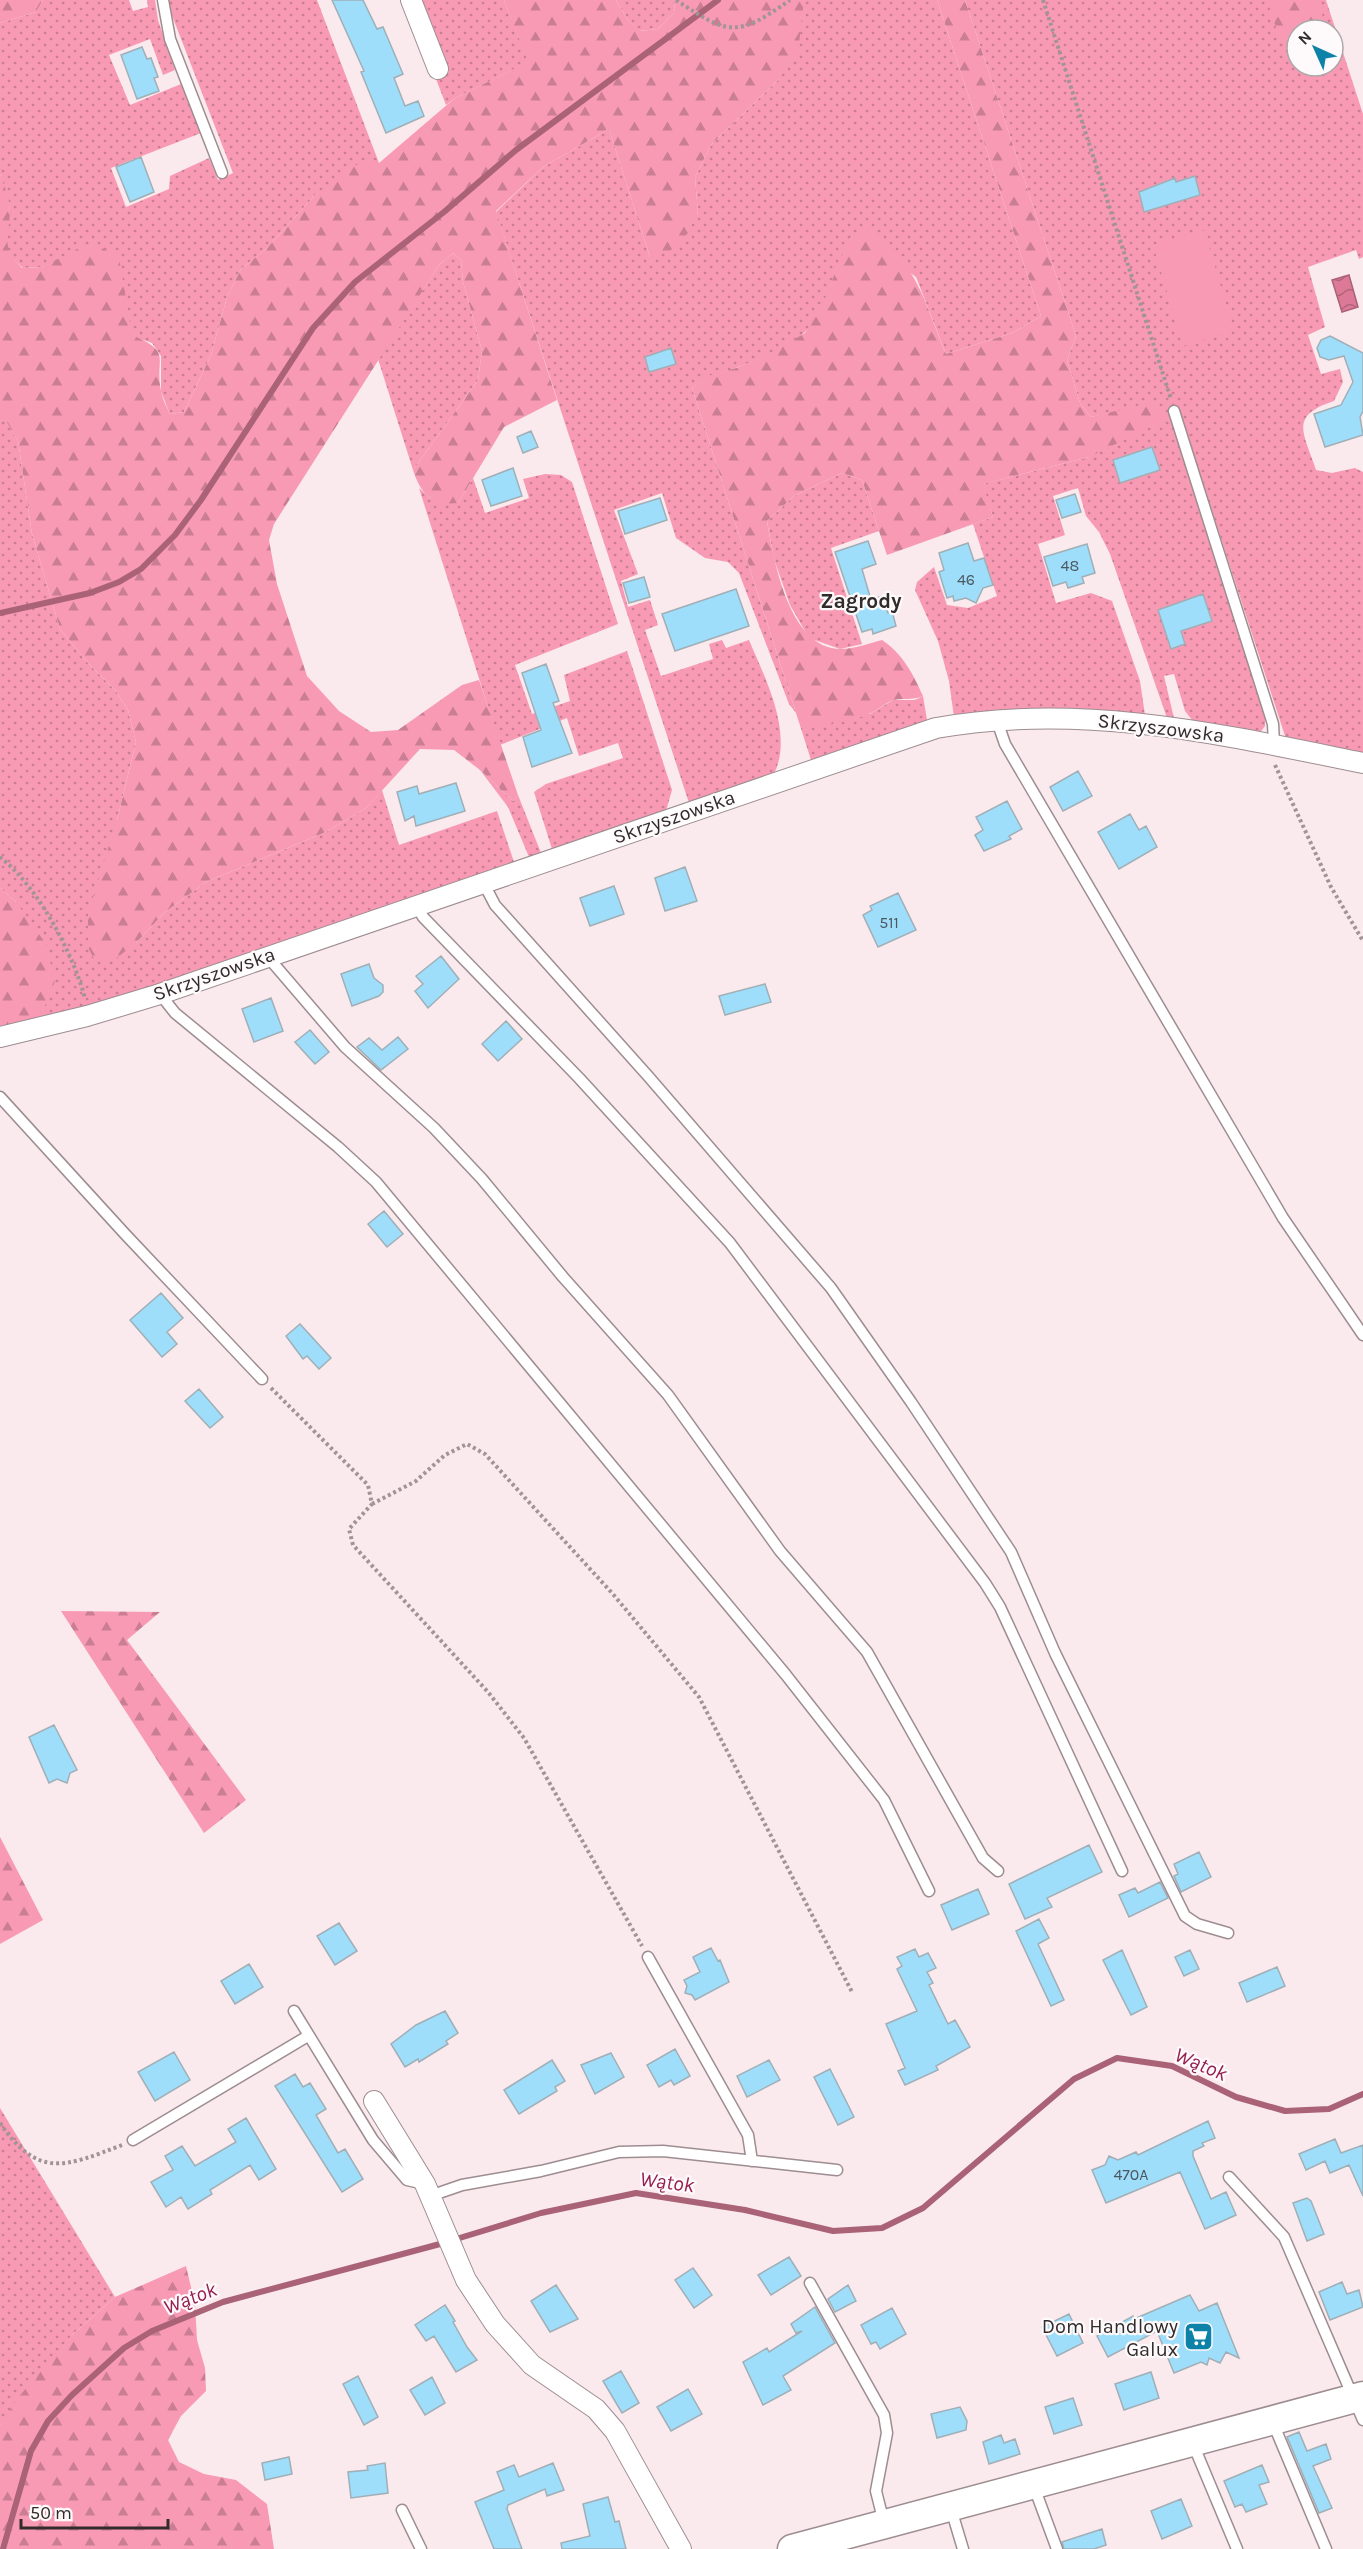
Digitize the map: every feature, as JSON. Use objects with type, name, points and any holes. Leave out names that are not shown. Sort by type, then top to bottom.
[{"type":"street","points":[[411,0],[438,69]]},
{"type":"street","name":"Skrzyszowska","points":[[0,1037],[87,1016],[160,994],[936,728],[996,718],[1129,721],[1181,726],[1363,763]]},
{"type":"street","points":[[374,2101],[428,2190],[464,2274],[495,2324],[532,2365],[596,2409],[615,2431],[681,2549]]},
{"type":"street","points":[[792,2549],[1271,2420],[1360,2405]]},
{"type":"lane","points":[[163,0],[170,39],[222,173]]},
{"type":"lane","points":[[1174,411],[1270,713],[1273,744]]},
{"type":"lane","points":[[996,718],[1005,744],[1278,1208],[1363,1335]]},
{"type":"lane","points":[[483,882],[495,905],[648,1076],[831,1288],[1011,1552],[1055,1653],[1185,1916],[1197,1924],[1228,1932]]},
{"type":"lane","points":[[416,905],[423,916],[579,1078],[730,1243],[985,1583],[1000,1606],[1122,1871]]},
{"type":"lane","points":[[267,956],[345,1047],[434,1128],[482,1179],[563,1277],[668,1395],[791,1564],[867,1652],[983,1858],[998,1871]]},
{"type":"lane","points":[[160,994],[175,1013],[376,1182],[786,1675],[877,1792],[929,1891]]},
{"type":"lane","points":[[0,1097],[124,1234],[262,1379]]},
{"type":"lane","points":[[648,1957],[747,2135],[752,2161]]},
{"type":"lane","points":[[294,2011],[373,2140],[407,2180],[428,2190],[541,2171],[619,2152],[663,2151],[837,2170]]},
{"type":"lane","points":[[133,2140],[308,2036]]},
{"type":"lane","points":[[1229,2177],[1284,2237],[1360,2405]]},
{"type":"lane","points":[[810,2283],[884,2415],[887,2433],[876,2491],[884,2523]]},
{"type":"lane","points":[[1271,2420],[1326,2549]]},
{"type":"lane","points":[[1192,2441],[1237,2549]]},
{"type":"lane","points":[[1033,2483],[1057,2549]]},
{"type":"lane","points":[[950,2505],[963,2549]]},
{"type":"lane","points":[[402,2510],[421,2549]]},
{"type":"path","points":[[676,0],[709,21],[728,29],[748,26],[790,0]]},
{"type":"path","points":[[1043,0],[1174,411]]},
{"type":"path","points":[[1273,744],[1273,762],[1331,887],[1363,941]]},
{"type":"path","points":[[0,857],[17,870],[52,924],[74,964],[84,996],[87,1016]]},
{"type":"path","points":[[262,1379],[368,1485],[372,1504]]},
{"type":"path","points":[[648,1957],[524,1738],[488,1692],[353,1545],[350,1529],[372,1504],[416,1481],[445,1455],[467,1444],[485,1454],[612,1593],[699,1697],[852,1992]]},
{"type":"path","points":[[0,2123],[17,2148],[30,2158],[51,2163],[67,2163],[133,2140]]},
{"type":"green space","points":[[0,0],[43,0],[36,12],[0,23]]},
{"type":"green space","points":[[43,0],[129,0],[133,11],[148,7],[147,0],[155,0],[158,20],[175,70],[163,75],[150,39],[109,55],[130,105],[181,84],[201,133],[111,168],[126,207],[169,189],[170,176],[209,158],[218,180],[233,173],[171,13],[169,0],[317,0],[379,163],[316,194],[267,248],[241,269],[227,297],[211,355],[184,412],[170,414],[161,392],[161,356],[152,343],[132,336],[59,260],[42,267],[23,268],[10,256],[5,242],[10,209],[0,174],[0,23],[36,12]]},
{"type":"green space","points":[[420,0],[504,0],[529,62],[455,98],[446,105],[436,79],[449,72]]},
{"type":"green space","points":[[504,0],[616,0],[628,20],[640,31],[658,29],[674,13],[675,0],[804,0],[798,52],[778,80],[711,145],[695,177],[698,212],[688,233],[670,251],[650,257],[609,129],[543,167],[496,211],[557,400],[504,427],[458,503],[441,502],[428,497],[413,470],[478,380],[482,351],[463,282],[461,260],[453,253],[439,265],[274,524],[269,540],[277,584],[307,676],[339,711],[371,732],[398,730],[462,685],[479,680],[518,795],[513,801],[480,770],[454,750],[420,749],[366,808],[326,832],[206,882],[164,913],[136,943],[114,960],[95,961],[88,947],[88,913],[117,820],[136,742],[128,710],[116,691],[88,663],[60,629],[32,534],[18,441],[5,419],[0,421],[0,174],[10,207],[8,248],[22,268],[42,267],[83,246],[97,245],[119,257],[132,335],[145,341],[158,352],[160,357],[159,380],[163,400],[170,414],[184,412],[211,355],[227,297],[241,269],[267,248],[316,194],[362,161],[379,163],[455,98],[528,62]]},
{"type":"green space","points":[[616,0],[675,0],[674,13],[658,29],[639,31],[628,20]]},
{"type":"green space","points":[[804,0],[937,0],[1041,316],[1012,333],[946,354],[916,277],[854,234],[825,301],[804,333],[772,353],[708,377],[692,388],[796,713],[789,704],[739,573],[728,562],[705,558],[676,538],[662,493],[614,510],[638,574],[621,581],[628,607],[650,600],[658,625],[645,630],[661,676],[713,659],[709,644],[722,640],[726,648],[749,640],[775,706],[781,741],[774,774],[689,803],[496,212],[543,167],[609,129],[650,257],[698,213],[695,177],[711,145],[778,80]]},
{"type":"green space","points":[[937,0],[965,0],[1076,336],[1067,360],[1080,403],[1091,417],[1153,402],[1162,411],[1165,420],[1089,457],[983,484],[993,517],[887,555],[862,480],[842,473],[794,496],[767,521],[780,579],[797,619],[808,635],[823,645],[846,649],[882,640],[902,658],[923,696],[891,701],[871,713],[847,721],[806,725],[796,713],[692,388],[704,377],[736,368],[773,352],[805,333],[825,298],[846,246],[854,234],[868,228],[899,257],[918,285],[946,354],[1012,333],[1041,316]]},
{"type":"green space","points":[[965,0],[1326,0],[1332,18],[1285,18],[1285,78],[1345,78],[1345,59],[1363,114],[1363,257],[1359,259],[1356,250],[1308,267],[1325,327],[1308,335],[1321,374],[1340,369],[1343,382],[1334,401],[1310,413],[1303,427],[1316,470],[1332,473],[1355,468],[1363,472],[1363,755],[1286,739],[1181,415],[1171,419],[1265,715],[1265,726],[1259,734],[1192,720],[1185,711],[1174,674],[1164,676],[1174,718],[1167,718],[1110,554],[1099,532],[1086,516],[1078,488],[1053,496],[1065,535],[1038,544],[1056,603],[1091,593],[1112,601],[1140,681],[1145,715],[954,717],[949,681],[938,641],[915,590],[917,582],[934,567],[947,605],[968,608],[997,596],[973,524],[993,517],[982,484],[1089,457],[1116,412],[1091,417],[1080,403],[1067,360],[1076,336]]},
{"type":"green space","points":[[1267,0],[1319,0],[1323,18],[1285,18],[1285,48],[1280,40]]},
{"type":"green space","points":[[1204,230],[1234,330],[1183,346],[1153,245]]},
{"type":"green space","points":[[453,253],[461,260],[463,282],[482,351],[478,380],[413,470],[378,359],[439,265]]},
{"type":"green space","points":[[5,418],[18,441],[32,534],[60,629],[88,663],[116,691],[128,710],[136,742],[117,820],[136,943],[164,913],[206,882],[326,832],[366,808],[382,790],[399,845],[497,811],[514,862],[101,1004],[30,1023],[16,902],[0,888],[0,421]]},
{"type":"green space","points":[[842,473],[862,480],[879,531],[831,548],[862,644],[840,649],[809,638],[790,605],[774,559],[767,521],[794,496]]},
{"type":"green space","points":[[545,474],[561,475],[572,482],[618,624],[515,665],[532,714],[570,701],[564,675],[627,651],[672,790],[666,811],[552,849],[534,792],[546,784],[623,758],[618,743],[579,756],[567,718],[500,745],[419,488],[430,498],[458,503],[473,478],[485,513],[529,498],[523,479]]},
{"type":"green space","points":[[923,696],[927,720],[917,727],[811,760],[796,713],[870,714],[893,700],[915,700]]},
{"type":"green space","points":[[480,770],[513,801],[518,795],[541,853],[529,857],[508,807]]},
{"type":"green space","points":[[0,888],[16,902],[46,944],[55,981],[45,1006],[30,1023],[0,1029]]},
{"type":"green space","points":[[61,1611],[160,1612],[127,1640],[246,1800],[204,1833]]},
{"type":"green space","points":[[0,1837],[43,1920],[0,1944]]},
{"type":"green space","points":[[0,2108],[115,2297],[73,2334],[0,2426]]},
{"type":"green space","points":[[186,2266],[195,2304],[197,2340],[205,2368],[206,2391],[181,2416],[168,2440],[179,2462],[204,2474],[236,2480],[267,2504],[274,2549],[0,2549],[0,2426],[16,2400],[73,2334],[115,2297]]},
{"type":"water","points":[[1349,275],[1358,307],[1342,312],[1332,280]]},
{"type":"building","points":[[332,0],[363,0],[377,29],[383,27],[403,74],[394,78],[405,106],[418,101],[424,116],[386,133],[361,72],[364,71]]},
{"type":"building","points":[[142,47],[147,59],[151,58],[158,77],[154,78],[159,91],[137,99],[121,55]]},
{"type":"building","points":[[141,157],[154,192],[130,202],[116,167]]},
{"type":"building","points":[[1195,176],[1200,195],[1144,212],[1139,192],[1175,178],[1176,182]]},
{"type":"building","points":[[1330,336],[1363,353],[1363,411],[1360,417],[1363,435],[1325,447],[1314,414],[1341,405],[1353,382],[1344,356],[1329,360],[1320,357],[1317,348],[1321,340]]},
{"type":"building","points":[[671,348],[676,364],[649,372],[645,357]]},
{"type":"building","points":[[531,431],[538,447],[523,453],[517,437]]},
{"type":"building","points":[[1152,447],[1160,470],[1120,483],[1113,460]]},
{"type":"building","points":[[513,468],[522,496],[491,506],[482,480]]},
{"type":"building","points":[[1075,494],[1081,512],[1062,518],[1056,500]]},
{"type":"building","points":[[660,498],[667,520],[625,534],[618,511]]},
{"type":"building","points":[[868,541],[876,564],[862,569],[871,600],[882,596],[888,613],[892,611],[896,626],[873,634],[872,629],[862,632],[835,552]]},
{"type":"building","points":[[968,543],[974,561],[984,558],[993,585],[983,588],[976,603],[966,598],[954,601],[953,596],[947,598],[939,572],[944,570],[939,553]]},
{"type":"building","points":[[1087,544],[1095,573],[1082,577],[1084,583],[1068,588],[1066,582],[1053,586],[1044,557]]},
{"type":"building","points":[[644,577],[650,597],[629,603],[623,583]]},
{"type":"building","points":[[736,589],[749,626],[675,651],[662,614]]},
{"type":"building","points":[[1203,594],[1212,621],[1181,631],[1185,644],[1171,649],[1158,610]]},
{"type":"building","points":[[546,664],[559,701],[553,703],[572,753],[532,767],[523,737],[541,730],[522,673]]},
{"type":"building","points":[[1078,771],[1092,796],[1063,811],[1050,787]]},
{"type":"building","points":[[456,783],[465,811],[416,826],[414,816],[405,821],[397,792],[417,786],[419,794]]},
{"type":"building","points":[[1007,801],[1022,829],[1009,836],[1011,839],[984,851],[975,835],[983,830],[976,817]]},
{"type":"building","points":[[1130,814],[1139,830],[1146,826],[1157,847],[1119,869],[1098,832]]},
{"type":"building","points":[[685,867],[697,901],[665,911],[655,878]]},
{"type":"building","points":[[614,886],[624,914],[590,926],[580,898]]},
{"type":"building","points":[[898,893],[916,930],[878,947],[863,915],[872,910],[870,906]]},
{"type":"building","points":[[441,956],[459,979],[428,1008],[415,991],[423,984],[416,976]]},
{"type":"building","points":[[369,964],[374,978],[383,985],[383,992],[379,996],[352,1006],[341,974]]},
{"type":"building","points":[[765,984],[771,1002],[725,1015],[719,996]]},
{"type":"building","points":[[271,998],[283,1031],[254,1042],[242,1009]]},
{"type":"building","points":[[506,1021],[522,1039],[498,1061],[482,1044]]},
{"type":"building","points":[[310,1030],[329,1052],[315,1064],[295,1042]]},
{"type":"building","points":[[398,1037],[408,1049],[381,1070],[357,1047],[369,1038],[382,1050]]},
{"type":"building","points":[[384,1211],[403,1234],[387,1247],[368,1224]]},
{"type":"building","points":[[161,1293],[183,1318],[167,1332],[177,1344],[162,1357],[130,1320]]},
{"type":"building","points":[[300,1324],[331,1358],[319,1369],[307,1356],[303,1359],[286,1336]]},
{"type":"building","points":[[199,1389],[223,1417],[210,1428],[185,1401]]},
{"type":"building","points":[[54,1725],[77,1770],[70,1773],[67,1783],[57,1779],[49,1783],[29,1737]]},
{"type":"building","points":[[1089,1845],[1102,1872],[1047,1898],[1052,1907],[1025,1919],[1009,1884]]},
{"type":"building","points":[[1199,1852],[1211,1877],[1181,1892],[1174,1876],[1178,1874],[1174,1864]]},
{"type":"building","points":[[1160,1882],[1168,1898],[1129,1917],[1119,1895],[1135,1888],[1138,1893]]},
{"type":"building","points":[[978,1889],[989,1914],[952,1930],[941,1905]]},
{"type":"building","points":[[1039,1919],[1049,1938],[1038,1944],[1064,2000],[1051,2006],[1016,1931]]},
{"type":"building","points":[[339,1923],[357,1951],[335,1965],[317,1936]]},
{"type":"building","points":[[711,1948],[718,1961],[720,1960],[729,1982],[695,2000],[692,1995],[685,1993],[687,1986],[684,1980],[700,1972],[693,1957]]},
{"type":"building","points":[[915,1949],[919,1957],[928,1953],[936,1968],[927,1972],[933,1983],[929,1985],[948,2024],[955,2020],[970,2047],[936,2066],[938,2070],[905,2085],[898,2071],[905,2068],[886,2024],[917,2011],[897,1969],[902,1966],[897,1957]]},
{"type":"building","points":[[1122,1950],[1147,2007],[1131,2015],[1103,1960]]},
{"type":"building","points":[[1190,1950],[1199,1969],[1184,1976],[1175,1957]]},
{"type":"building","points":[[249,1964],[263,1987],[235,2004],[221,1981]]},
{"type":"building","points":[[1277,1967],[1285,1986],[1247,2002],[1239,1983]]},
{"type":"building","points":[[445,2011],[458,2033],[446,2041],[448,2044],[419,2062],[418,2059],[405,2067],[391,2044],[416,2025]]},
{"type":"building","points":[[675,2049],[690,2076],[674,2085],[671,2080],[659,2087],[647,2065]]},
{"type":"building","points":[[174,2052],[190,2080],[155,2101],[138,2072]]},
{"type":"building","points":[[611,2053],[624,2077],[595,2094],[581,2065]]},
{"type":"building","points":[[552,2060],[565,2081],[555,2087],[557,2091],[519,2114],[504,2090]]},
{"type":"building","points":[[769,2060],[780,2080],[747,2097],[737,2076]]},
{"type":"building","points":[[830,2069],[854,2117],[838,2125],[814,2077]]},
{"type":"building","points":[[295,2074],[303,2087],[310,2083],[326,2109],[316,2115],[338,2153],[345,2149],[363,2179],[342,2192],[275,2086]]},
{"type":"building","points":[[246,2118],[276,2169],[259,2180],[250,2165],[210,2190],[212,2194],[188,2209],[181,2197],[166,2207],[151,2182],[173,2170],[165,2156],[182,2146],[195,2166],[236,2142],[228,2129]]},
{"type":"building","points":[[1208,2121],[1215,2138],[1202,2143],[1204,2146],[1193,2151],[1193,2156],[1211,2199],[1226,2192],[1236,2215],[1205,2229],[1180,2172],[1106,2203],[1092,2170],[1105,2165],[1109,2156],[1118,2160],[1136,2152],[1138,2155]]},
{"type":"building","points":[[1335,2139],[1341,2153],[1363,2145],[1363,2196],[1349,2165],[1330,2173],[1325,2161],[1306,2170],[1299,2154]]},
{"type":"building","points":[[1307,2198],[1311,2201],[1324,2234],[1307,2241],[1293,2203]]},
{"type":"building","points":[[789,2257],[801,2276],[771,2295],[758,2275]]},
{"type":"building","points":[[693,2268],[712,2295],[694,2308],[675,2280]]},
{"type":"building","points":[[1342,2282],[1347,2294],[1359,2290],[1363,2307],[1330,2320],[1319,2292]]},
{"type":"building","points":[[556,2285],[578,2319],[550,2332],[531,2301]]},
{"type":"building","points":[[848,2285],[856,2301],[835,2312],[828,2299]]},
{"type":"building","name":"Dom Handlowy Galux","points":[[1190,2295],[1199,2311],[1217,2303],[1239,2358],[1226,2352],[1220,2363],[1209,2358],[1207,2365],[1201,2362],[1174,2373],[1157,2331],[1108,2357],[1097,2336],[1133,2316],[1134,2319]]},
{"type":"building","points":[[445,2305],[467,2347],[477,2360],[456,2372],[434,2336],[426,2341],[415,2325]]},
{"type":"building","points":[[815,2307],[835,2343],[783,2376],[791,2390],[763,2405],[743,2362],[767,2348],[769,2352],[802,2331],[796,2333],[791,2324]]},
{"type":"building","points":[[892,2308],[906,2334],[880,2349],[876,2342],[871,2344],[861,2325]]},
{"type":"building","points":[[1069,2314],[1083,2343],[1057,2356],[1042,2327]]},
{"type":"building","points":[[621,2371],[639,2403],[622,2413],[603,2381]]},
{"type":"building","points":[[1151,2372],[1159,2398],[1124,2410],[1115,2384]]},
{"type":"building","points":[[358,2376],[378,2417],[364,2425],[343,2384]]},
{"type":"building","points":[[432,2377],[445,2403],[425,2415],[410,2390]]},
{"type":"building","points":[[688,2389],[702,2414],[671,2431],[657,2407]]},
{"type":"building","points":[[1073,2398],[1082,2425],[1054,2434],[1045,2407]]},
{"type":"building","points":[[960,2407],[967,2421],[966,2430],[937,2438],[931,2414]]},
{"type":"building","points":[[1299,2432],[1307,2451],[1326,2444],[1331,2459],[1313,2466],[1332,2508],[1319,2513],[1287,2437]]},
{"type":"building","points":[[1001,2435],[1004,2443],[1015,2439],[1020,2454],[989,2464],[983,2442]]},
{"type":"building","points":[[289,2457],[292,2474],[265,2480],[262,2463]]},
{"type":"building","points":[[385,2463],[388,2493],[351,2498],[348,2472],[368,2470],[367,2466]]},
{"type":"building","points":[[553,2463],[564,2490],[547,2496],[545,2489],[508,2505],[507,2509],[522,2549],[494,2549],[475,2502],[504,2490],[497,2472],[514,2465],[519,2477]]},
{"type":"building","points":[[1262,2465],[1269,2482],[1259,2485],[1267,2504],[1246,2512],[1242,2504],[1235,2507],[1224,2481]]},
{"type":"building","points":[[608,2497],[615,2522],[619,2521],[626,2549],[562,2549],[561,2543],[590,2536],[583,2504]]},
{"type":"building","points":[[1181,2499],[1192,2526],[1162,2539],[1151,2511]]},
{"type":"building","points":[[1102,2529],[1106,2545],[1094,2549],[1064,2549],[1062,2542]]},
{"type":"waterway","points":[[0,613],[90,593],[119,582],[141,569],[175,535],[201,500],[313,328],[355,282],[444,212],[516,150],[718,0]]},
{"type":"waterway","name":"Wątok","points":[[3,2549],[31,2451],[48,2421],[72,2395],[124,2348],[152,2331],[223,2302],[440,2244],[541,2213],[636,2193],[745,2210],[833,2231],[882,2228],[923,2208],[1074,2079],[1117,2058],[1172,2066],[1236,2097],[1285,2111],[1329,2109],[1363,2094]]},
{"type":"place","name":"Dom Handlowy Galux","points":[[1199,2337]]},
{"type":"district","name":"Zagrody","points":[[861,601]]}]
